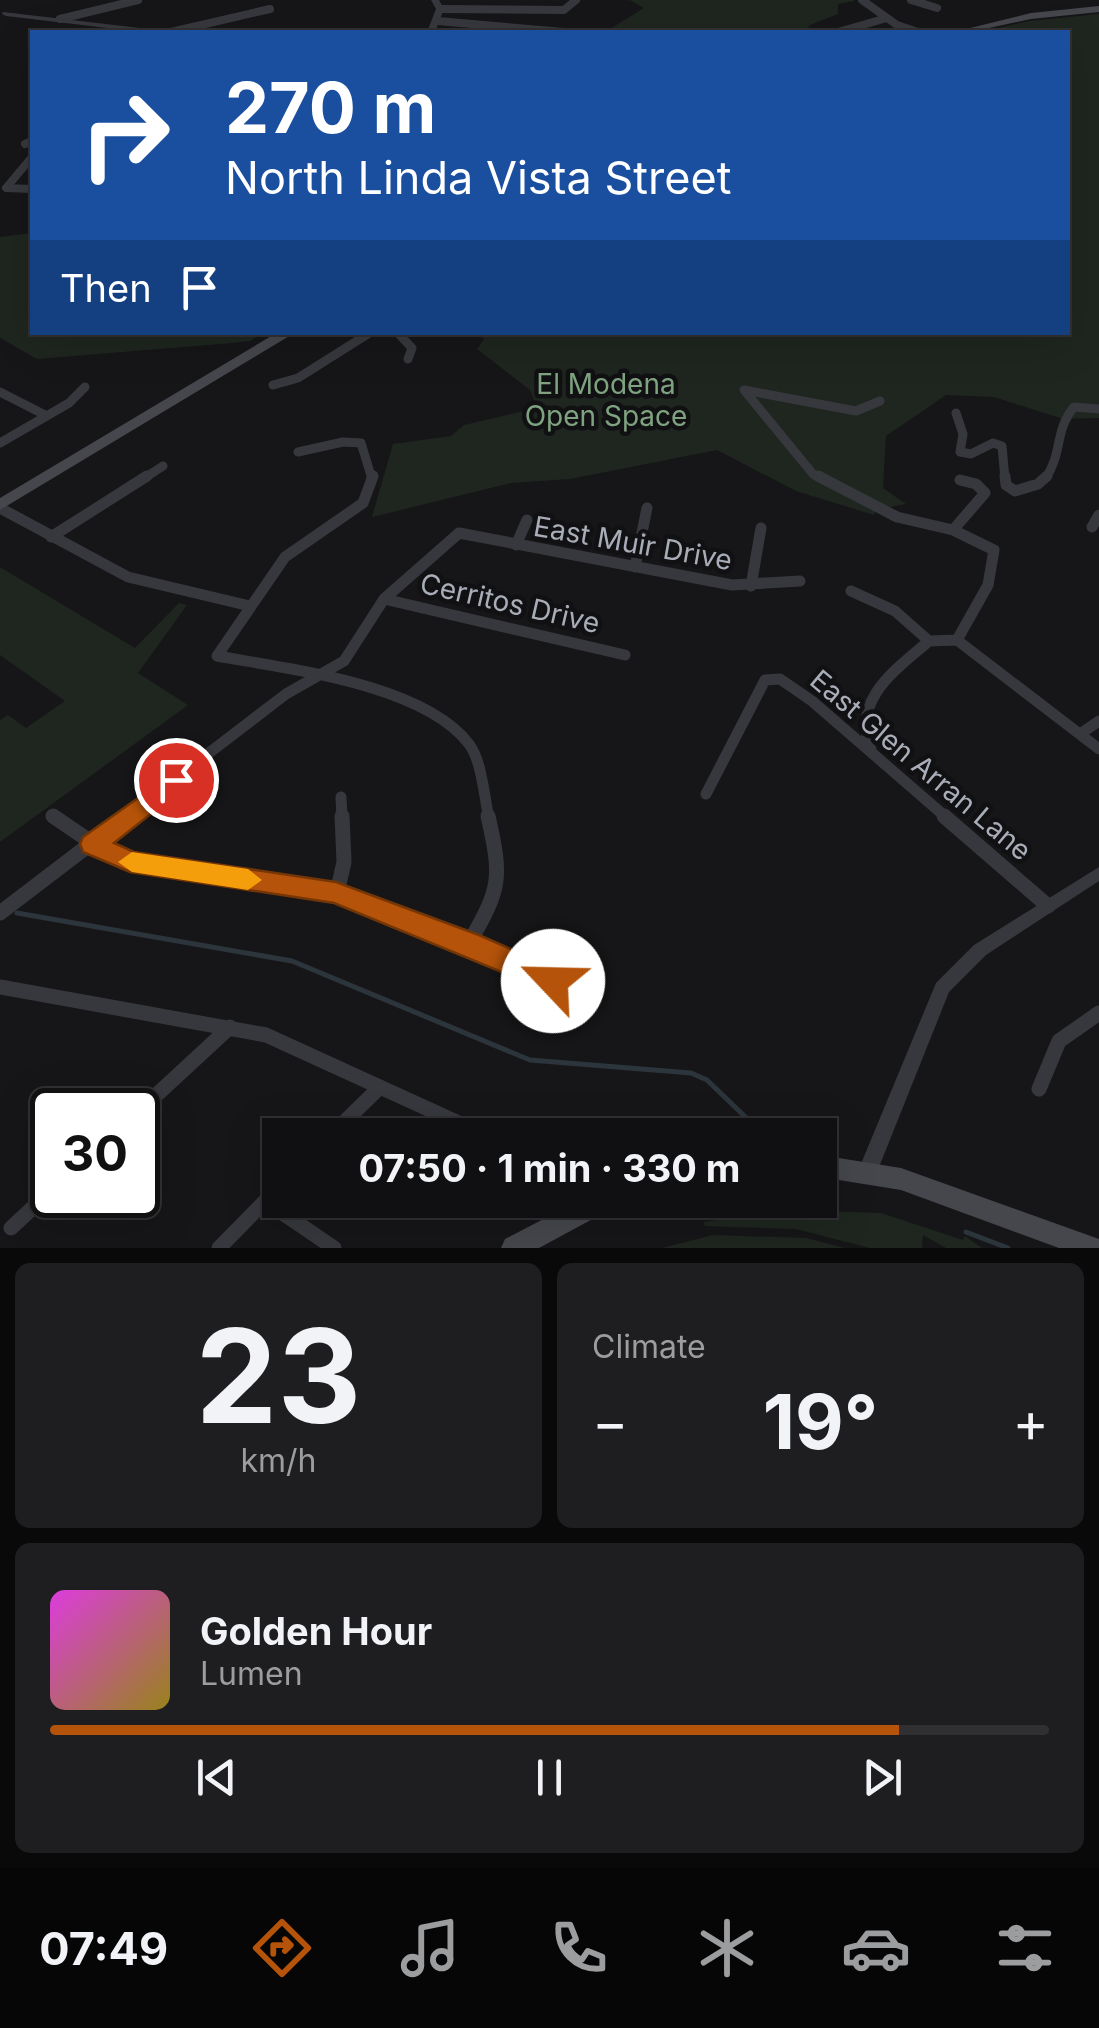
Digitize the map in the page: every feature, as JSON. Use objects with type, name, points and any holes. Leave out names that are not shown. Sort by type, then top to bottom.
[{"type":"main road","points":[[968,30],[1030,16],[1099,9]]},
{"type":"main road","points":[[0,506],[284,335]]},
{"type":"main road","points":[[837,1168],[868,1171],[957,1198],[1092,1248]]},
{"type":"main road","points":[[514,1248],[570,1218]]},
{"type":"street","points":[[60,19],[138,0]]},
{"type":"street","points":[[432,30],[438,4],[564,10],[576,0]]},
{"type":"street","points":[[862,0],[914,30]]},
{"type":"street","points":[[911,0],[937,8]]},
{"type":"street","points":[[178,30],[270,8]]},
{"type":"street","points":[[5,12],[142,30]]},
{"type":"street","points":[[843,30],[889,19],[924,30]]},
{"type":"street","points":[[437,20],[543,30]]},
{"type":"street","points":[[858,24],[868,30]]},
{"type":"street","points":[[30,159],[6,188],[30,189]]},
{"type":"street","points":[[273,385],[298,378],[366,335]]},
{"type":"street","points":[[400,335],[410,344],[408,359]]},
{"type":"street","points":[[0,443],[85,388]]},
{"type":"street","points":[[880,401],[856,411],[744,390],[813,474],[896,517],[953,530],[994,550],[996,559],[979,602],[957,640]]},
{"type":"street","points":[[0,392],[47,416]]},
{"type":"street","points":[[956,414],[963,434],[960,452],[971,454],[994,443],[1002,446],[1006,486],[1015,491],[1040,484],[1059,459],[1059,425],[1074,407],[1099,409]]},
{"type":"street","points":[[298,452],[343,442],[360,443],[373,477],[362,503],[285,557],[216,656],[318,677],[428,708],[454,723],[472,746],[498,860],[496,896],[469,943]]},
{"type":"street","points":[[51,537],[163,466]]},
{"type":"street","points":[[953,530],[985,493],[976,484],[960,480]]},
{"type":"street","points":[[0,506],[128,577],[250,606]]},
{"type":"street","points":[[635,566],[647,508]]},
{"type":"street","points":[[1092,528],[1099,514]]},
{"type":"street","points":[[516,544],[527,520]]},
{"type":"street","points":[[750,586],[761,528]]},
{"type":"street","name":"East Muir Drive","points":[[384,599],[459,533],[750,586],[800,581]]},
{"type":"street","points":[[851,591],[895,611],[929,642]]},
{"type":"street","points":[[0,913],[286,694],[351,653],[384,599]]},
{"type":"street","name":"Cerritos Drive","points":[[384,599],[625,654]]},
{"type":"street","points":[[873,753],[860,726],[868,699],[929,642],[957,640],[1099,749]]},
{"type":"street","name":"East Glen Arran Lane","points":[[706,794],[770,678],[804,694],[1048,906]]},
{"type":"street","points":[[1080,734],[1099,721]]},
{"type":"street","points":[[336,893],[344,862],[341,797]]},
{"type":"street","points":[[53,816],[93,844],[130,862],[336,893],[469,943],[553,981]]},
{"type":"street","points":[[868,1171],[942,988],[980,950],[1099,873]]},
{"type":"street","points":[[0,987],[266,1035],[448,1118]]},
{"type":"street","points":[[1038,1089],[1059,1041],[1099,1013]]},
{"type":"street","points":[[160,1092],[230,1028]]},
{"type":"street","points":[[348,1118],[380,1087]]},
{"type":"street","points":[[219,1248],[262,1204]]},
{"type":"street","points":[[12,1228],[30,1211]]},
{"type":"street","points":[[290,1218],[334,1248]]},
{"type":"green space","points":[[630,0],[855,1],[838,4],[838,14],[806,30],[608,30],[644,8]]},
{"type":"green space","name":"El Modena Open Space","points":[[1099,14],[1099,418],[1063,419],[994,397],[946,395],[886,436],[883,488],[906,504],[876,510],[874,515],[796,491],[717,450],[570,479],[511,483],[372,517],[393,444],[451,436],[464,425],[537,408],[530,390],[477,349],[484,339],[479,335],[1070,335],[1070,30],[991,30],[1029,21]]},
{"type":"green space","points":[[30,233],[30,335],[260,335],[250,341],[37,359],[0,338],[0,237]]},
{"type":"green space","points":[[0,567],[135,648],[179,603],[187,605],[138,673],[188,705],[0,842],[0,720],[8,715],[26,728],[65,701],[0,655]]},
{"type":"green space","points":[[837,1212],[881,1213],[963,1240],[965,1236],[982,1248],[946,1248],[923,1235],[922,1248],[870,1248],[796,1229],[705,1226],[703,1222],[731,1218],[837,1218]]},
{"type":"green space","points":[[713,1235],[806,1238],[845,1248],[662,1248]]},
{"type":"waterway","points":[[17,913],[292,961],[530,1060],[691,1073],[707,1080],[746,1118]]},
{"type":"waterway","points":[[966,1232],[1008,1248]]},
{"type":"slow traffic","points":[[132,862],[248,880]]},
{"type":"route","points":[[176,780],[93,844],[130,862],[336,893],[469,943],[553,981]]}]
